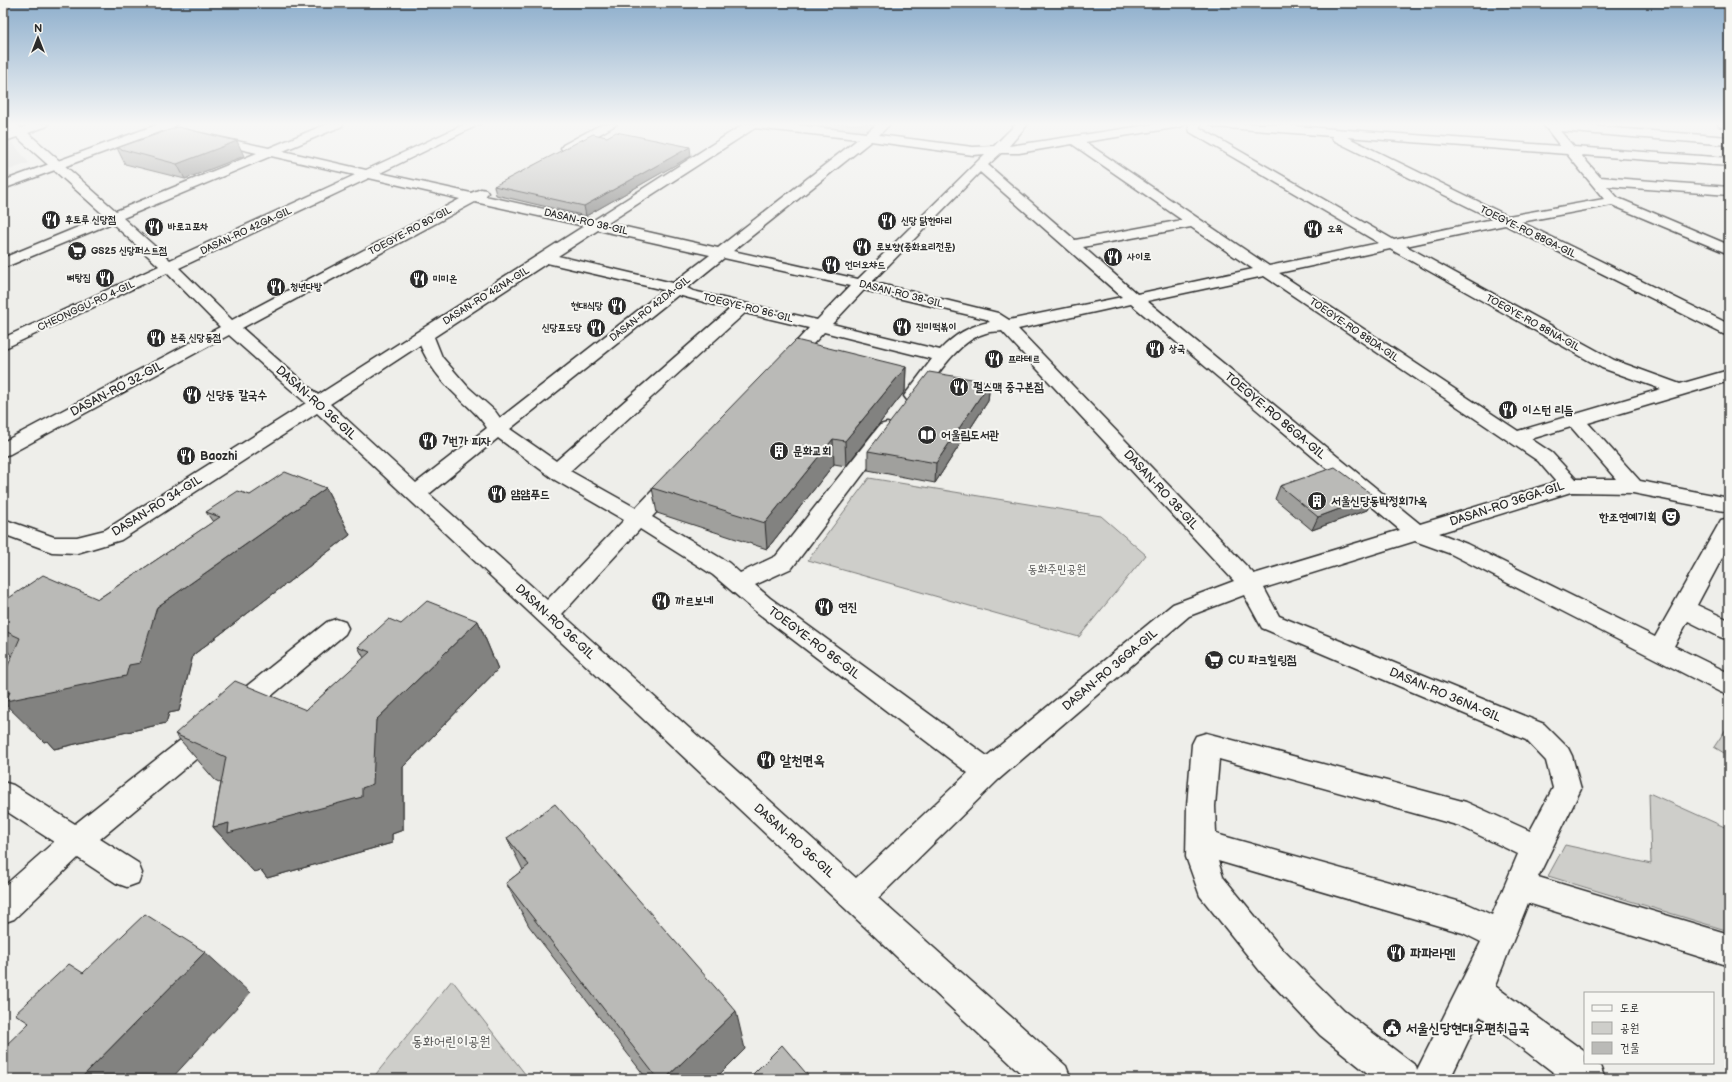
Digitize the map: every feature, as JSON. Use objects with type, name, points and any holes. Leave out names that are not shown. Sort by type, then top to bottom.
[{"type":"street","points":[[3,185],[31,174]]},
{"type":"street","name":"DASAN-RO 36-GIL","points":[[67,174],[169,268],[231,328],[317,403],[1053,1079]]},
{"type":"street","points":[[3,263],[219,174]]},
{"type":"street","name":"DASAN-RO 42GA-GIL","points":[[169,268],[368,174]]},
{"type":"street","name":"DASAN-RO 38-GIL","points":[[377,174],[861,284],[992,316],[1006,326],[1250,584]]},
{"type":"street","name":"DASAN-RO 42NA-GIL","points":[[317,403],[676,174]]},
{"type":"street","name":"DASAN-RO 42DA-GIL","points":[[415,494],[821,174]]},
{"type":"street","points":[[772,377],[861,284],[971,174]]},
{"type":"street","name":"TOEGYE-RO 86GA-GIL","points":[[991,174],[1133,298],[1417,533]]},
{"type":"street","name":"TOEGYE-RO 88DA-GIL","points":[[1124,174],[1516,438]]},
{"type":"street","name":"TOEGYE-RO 88NA-GIL","points":[[1271,174],[1393,245],[1608,364],[1678,389]]},
{"type":"street","name":"TOEGYE-RO 88GA-GIL","points":[[1411,174],[1729,330]]},
{"type":"street","points":[[1590,174],[1613,201],[1729,250]]},
{"type":"street","points":[[1595,181],[1729,192]]},
{"type":"street","name":"TOEGYE-RO 80-GIL","points":[[231,328],[496,186]]},
{"type":"street","points":[[738,583],[784,562],[944,356],[959,341],[979,329],[1006,326],[1504,221],[1613,201]]},
{"type":"street","points":[[1072,245],[1193,222]]},
{"type":"street","points":[[1684,231],[1722,233]]},
{"type":"street","points":[[546,258],[675,288]]},
{"type":"street","name":"CHEONGGU-RO 4-GIL","points":[[3,344],[169,268]]},
{"type":"street","name":"TOEGYE-RO 86-GIL","points":[[675,288],[688,294],[944,356]]},
{"type":"street","points":[[557,471],[742,307]]},
{"type":"street","name":"DASAN-RO 32-GIL","points":[[3,450],[231,328]]},
{"type":"street","points":[[425,335],[434,358],[462,390],[488,415],[497,428]]},
{"type":"street","points":[[1516,438],[1729,375]]},
{"type":"street","name":"DASAN-RO 34-GIL","points":[[3,526],[52,544],[77,545],[113,535],[317,403]]},
{"type":"street","points":[[1575,420],[1633,486]]},
{"type":"street","name":"TOEGYE-RO 86-GIL","points":[[497,428],[557,471],[638,518],[721,569],[762,604],[988,772]]},
{"type":"street","name":"DASAN-RO 36GA-GIL","points":[[856,898],[988,772],[1181,610],[1250,584],[1570,485],[1545,456],[1516,438]]},
{"type":"street","points":[[547,615],[686,467]]},
{"type":"street","points":[[1570,485],[1633,486],[1728,513],[1683,608],[1660,650]]},
{"type":"street","name":"DASAN-RO 36GA-GIL","points":[[1417,533],[1459,549],[1729,685]]},
{"type":"street","name":"DASAN-RO 36NA-GIL","points":[[1250,584],[1270,622],[1535,732],[1558,756],[1567,789],[1536,848],[1519,886],[1489,963],[1431,1079]]},
{"type":"street","points":[[1683,608],[1729,631]]},
{"type":"street","points":[[3,908],[76,842],[336,628]]},
{"type":"street","points":[[1403,1079],[1332,1023],[1271,960],[1211,886],[1201,857],[1201,806],[1206,744],[1466,816],[1536,848]]},
{"type":"street","points":[[3,794],[76,842],[127,873]]},
{"type":"street","points":[[1201,843],[1468,919],[1500,935]]},
{"type":"street","points":[[1519,886],[1729,950]]},
{"type":"street","points":[[1474,991],[1574,1065],[1586,1079]]},
{"type":"green space","name":"동화주민공원","points":[[869,478],[1101,516],[1146,555],[1079,637],[808,560]]},
{"type":"green space","points":[[1726,729],[1729,731],[1729,756],[1714,747]]},
{"type":"green space","points":[[1649,793],[1729,829],[1729,931],[1548,876],[1565,845],[1651,864]]},
{"type":"green space","name":"동화어린이공원","points":[[452,980],[529,1079],[372,1079]]},
{"type":"building","points":[[516,174],[641,174],[584,206],[494,186]]},
{"type":"building","name":"문화교회","points":[[796,340],[906,367],[845,441],[833,439],[765,523],[652,488]]},
{"type":"building","name":"어울림도서관","points":[[929,372],[990,382],[936,463],[868,451]]},
{"type":"building","points":[[1335,467],[1374,496],[1318,517],[1280,486]]},
{"type":"building","points":[[285,472],[326,488],[157,607],[140,663],[129,665],[126,676],[6,701],[10,692],[3,693],[3,677],[20,638],[3,630],[3,602],[43,575],[98,599],[220,517],[206,512],[238,491],[250,495]]},
{"type":"building","points":[[427,601],[478,621],[376,720],[373,784],[362,788],[362,797],[228,833],[229,823],[213,827],[226,757],[175,734],[235,681],[306,710],[370,652],[358,647],[389,619],[401,624]]},
{"type":"building","points":[[555,804],[736,1011],[665,1079],[658,1079],[506,883],[529,865],[507,838]]},
{"type":"building","points":[[145,914],[205,952],[80,1079],[3,1079],[3,1048],[29,1023],[15,1014],[69,964],[83,973]]},
{"type":"building","points":[[782,1045],[811,1079],[748,1079]]},
{"type":"place","name":"후토루 신당점","points":[[51,220]]},
{"type":"place","name":"신당 닭한마리","points":[[887,221]]},
{"type":"place","name":"바로고포차","points":[[154,227]]},
{"type":"place","name":"오육","points":[[1313,229]]},
{"type":"place","name":"로보향(중화요리전문)","points":[[862,247]]},
{"type":"place","name":"GS25 신당퍼스트점","points":[[77,251]]},
{"type":"place","name":"사이로","points":[[1113,257]]},
{"type":"place","name":"언더오챠드","points":[[831,265]]},
{"type":"place","name":"뼈탕집","points":[[105,278]]},
{"type":"place","name":"미미온","points":[[419,279]]},
{"type":"place","name":"청년다방","points":[[276,287]]},
{"type":"place","name":"현대식당","points":[[617,306]]},
{"type":"place","name":"진미떡볶이","points":[[902,327]]},
{"type":"place","name":"신당포도당","points":[[596,328]]},
{"type":"place","name":"본죽 신당동점","points":[[156,338]]},
{"type":"place","name":"상국","points":[[1155,349]]},
{"type":"place","name":"프라테르","points":[[994,359]]},
{"type":"place","name":"펄스맥 중구본점","points":[[959,387]]},
{"type":"place","name":"신당동 칼국수","points":[[192,395]]},
{"type":"place","name":"이스턴 리듬","points":[[1508,410]]},
{"type":"place","name":"어울림도서관","points":[[927,435]]},
{"type":"place","name":"7번가 피자","points":[[428,441]]},
{"type":"place","name":"문화교회","points":[[779,451]]},
{"type":"place","name":"Baozhi","points":[[186,456]]},
{"type":"place","name":"얌얌푸드","points":[[497,494]]},
{"type":"place","name":"서울신당동박정희가옥","points":[[1317,501]]},
{"type":"place","name":"한조연예기획","points":[[1671,517]]},
{"type":"place","name":"까르보네","points":[[661,601]]},
{"type":"place","name":"연진","points":[[824,607]]},
{"type":"place","name":"CU 파크힐링점","points":[[1214,660]]},
{"type":"place","name":"알천면옥","points":[[766,760]]},
{"type":"place","name":"파파라멘","points":[[1396,953]]},
{"type":"place","name":"서울신당현대우편취급국","points":[[1392,1028]]}]
